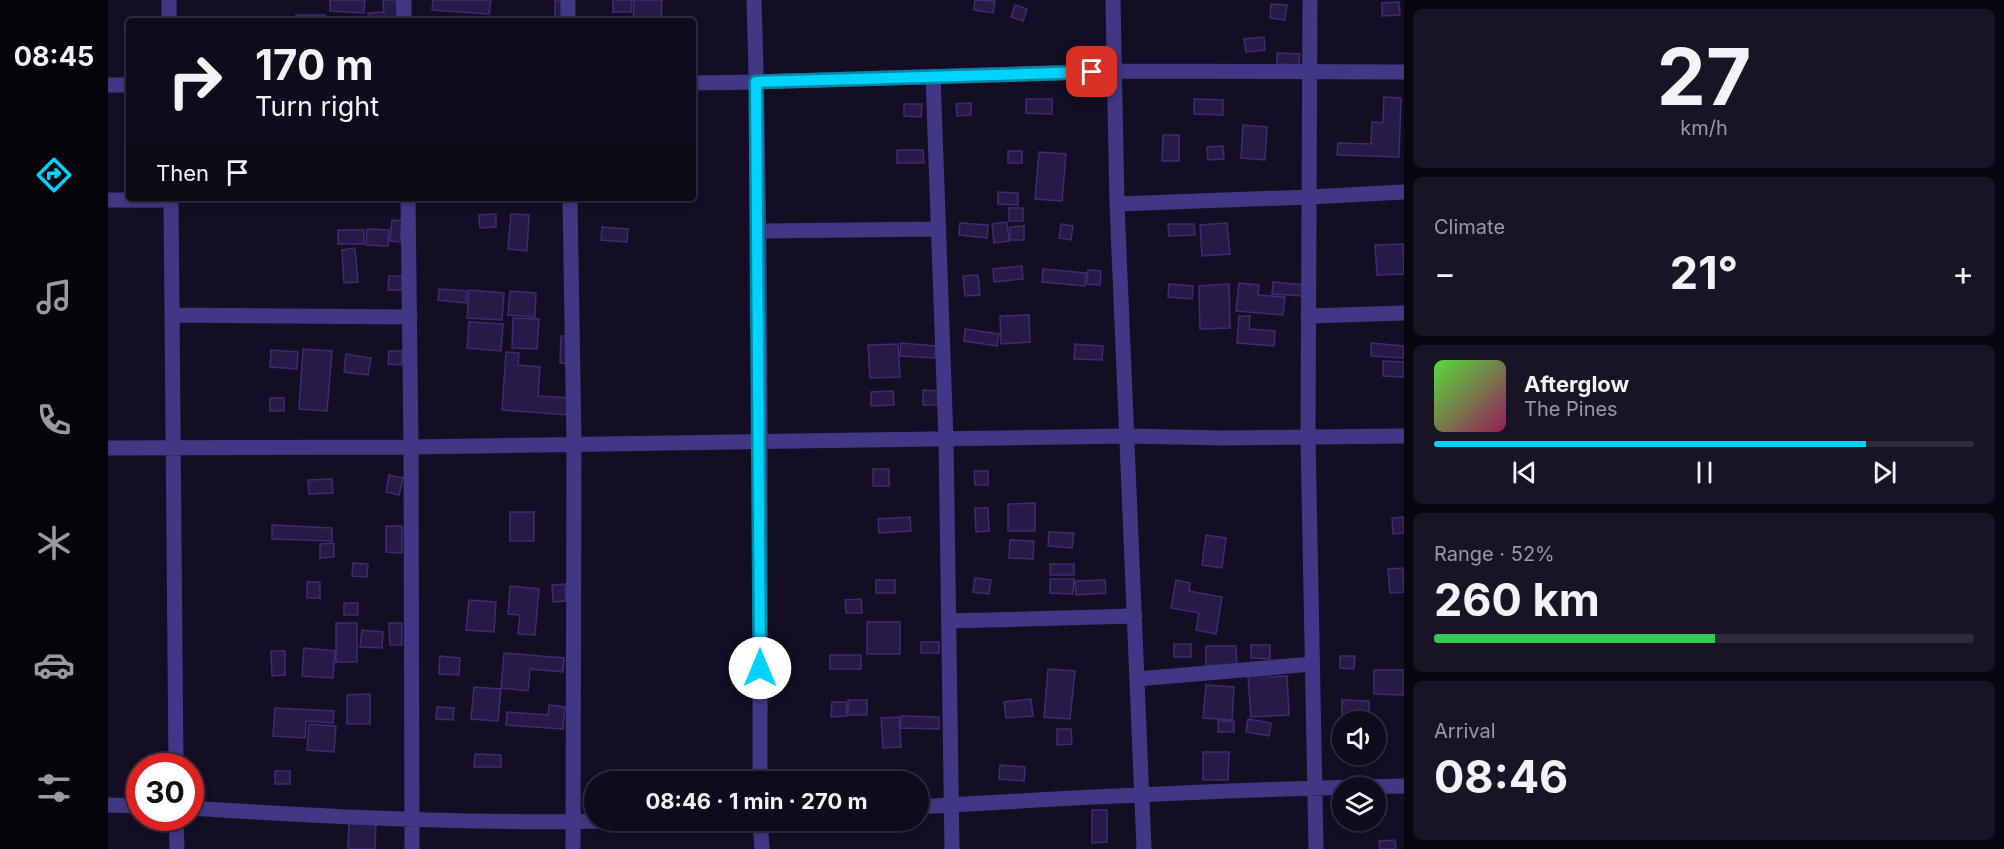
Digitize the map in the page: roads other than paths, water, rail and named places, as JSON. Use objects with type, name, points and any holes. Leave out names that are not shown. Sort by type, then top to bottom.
[{"type":"street","points":[[169,0],[169,18]]},
{"type":"street","points":[[404,0],[404,18]]},
{"type":"street","points":[[568,0],[568,18]]},
{"type":"street","points":[[754,0],[760,441],[760,771]]},
{"type":"street","points":[[1113,0],[1117,204],[1144,849]]},
{"type":"street","points":[[1310,0],[1308,437],[1316,849]]},
{"type":"street","points":[[696,82],[1114,71],[1404,72]]},
{"type":"street","points":[[933,76],[946,440],[952,849]]},
{"type":"street","points":[[108,86],[126,85]]},
{"type":"street","points":[[1117,204],[1404,192]]},
{"type":"street","points":[[108,200],[126,200]]},
{"type":"street","points":[[171,201],[176,753]]},
{"type":"street","points":[[408,201],[412,849]]},
{"type":"street","points":[[570,201],[574,444],[573,849]]},
{"type":"street","points":[[758,231],[939,229]]},
{"type":"street","points":[[1308,316],[1404,313]]},
{"type":"street","points":[[172,315],[410,317]]},
{"type":"street","points":[[108,448],[411,447],[1126,436],[1404,436]]},
{"type":"street","points":[[949,621],[1135,616]]},
{"type":"street","points":[[1137,679],[1312,664]]},
{"type":"street","points":[[929,806],[1143,795],[1404,786]]},
{"type":"street","points":[[108,804],[126,805]]},
{"type":"street","points":[[204,809],[412,820],[584,823]]},
{"type":"street","points":[[176,831],[177,849]]},
{"type":"street","points":[[761,831],[762,849]]}]
